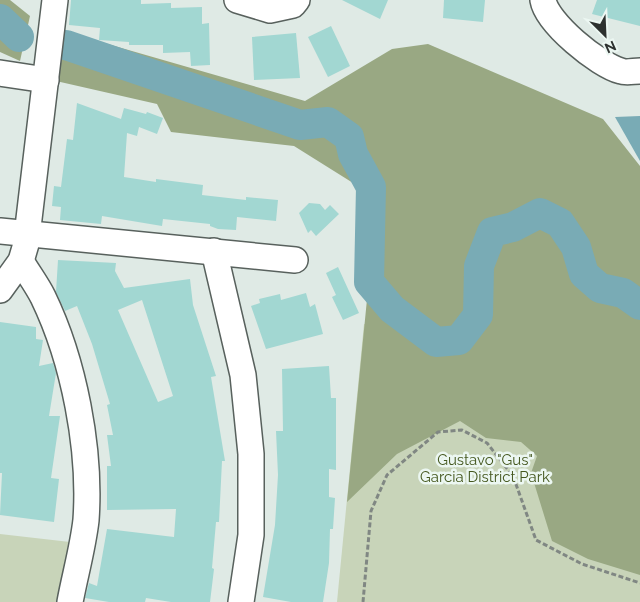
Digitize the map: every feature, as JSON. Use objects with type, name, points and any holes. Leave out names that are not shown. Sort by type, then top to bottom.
[{"type":"lane","points":[[0,290],[21,261],[28,232],[55,0]]},
{"type":"lane","points":[[237,0],[270,10],[293,6],[297,0]]},
{"type":"lane","points":[[544,0],[545,8],[576,45],[621,72],[640,71]]},
{"type":"lane","points":[[0,73],[46,80]]},
{"type":"lane","points":[[0,231],[28,232],[295,260]]},
{"type":"lane","points":[[214,252],[243,375],[251,454],[251,535],[241,602]]},
{"type":"lane","points":[[21,261],[43,297],[60,340],[79,408],[85,462],[86,520],[70,602]]},
{"type":"path","points":[[363,602],[371,511],[387,475],[438,432],[462,430],[487,443],[513,476],[536,540],[582,564],[640,582]]},
{"type":"green space","points":[[0,0],[10,0],[30,16],[20,61],[0,52]]},
{"type":"green space","points":[[66,32],[305,101],[392,49],[428,44],[603,119],[640,166],[640,575],[588,559],[552,541],[531,473],[537,456],[521,442],[486,438],[460,421],[397,454],[347,502],[377,198],[294,146],[171,132],[157,104],[56,81]]},
{"type":"green space","name":"Gustavo \"Gus\" Garcia District Park","points":[[364,324],[640,350],[640,602],[337,602]]},
{"type":"green space","points":[[0,534],[70,542],[57,602],[0,602]]},
{"type":"water","points":[[640,116],[640,161],[615,117]]},
{"type":"building","points":[[71,0],[141,0],[141,4],[171,3],[171,8],[202,7],[202,24],[209,23],[210,65],[191,66],[190,52],[163,53],[163,45],[129,45],[129,42],[99,40],[100,28],[69,25]]},
{"type":"building","points":[[342,0],[388,0],[380,19]]},
{"type":"building","points":[[444,0],[485,0],[483,22],[443,18]]},
{"type":"building","points":[[597,0],[640,0],[640,26],[592,14]]},
{"type":"building","points":[[331,26],[350,66],[328,77],[308,37]]},
{"type":"building","points":[[296,33],[300,78],[254,80],[252,37]]},
{"type":"building","points":[[77,103],[121,119],[124,108],[146,114],[147,112],[163,118],[157,134],[139,127],[137,136],[127,133],[124,177],[156,182],[156,179],[203,185],[202,195],[246,200],[246,197],[278,200],[276,221],[237,217],[236,230],[218,229],[210,226],[210,224],[163,219],[162,226],[102,216],[101,224],[60,220],[61,207],[52,206],[54,186],[61,187],[67,139],[73,140]]},
{"type":"building","points":[[309,203],[320,204],[325,210],[330,205],[339,214],[316,236],[311,230],[308,233],[299,213]]},
{"type":"building","points":[[58,260],[116,263],[115,271],[124,288],[190,279],[193,305],[216,376],[211,377],[225,461],[222,461],[219,522],[216,522],[212,568],[214,569],[210,602],[171,602],[146,598],[145,602],[109,602],[85,598],[89,583],[97,586],[107,529],[174,537],[176,509],[107,510],[107,466],[111,466],[107,435],[113,435],[107,405],[110,404],[92,344],[77,306],[65,311],[56,292]],"holes":[[[142,300],[173,396],[158,402],[118,310]]]},
{"type":"building","points":[[338,267],[359,313],[343,320],[332,297],[336,295],[326,273]]},
{"type":"building","points":[[306,293],[310,307],[315,304],[323,334],[266,349],[251,306],[260,303],[259,299],[280,294],[281,300]]},
{"type":"building","points":[[0,322],[36,327],[36,339],[43,340],[39,366],[53,363],[56,373],[49,416],[60,416],[51,478],[59,479],[54,522],[0,515],[2,473],[0,473]]},
{"type":"building","points":[[329,366],[331,398],[336,398],[336,470],[329,469],[329,497],[335,498],[333,529],[330,529],[329,563],[323,602],[291,602],[263,597],[275,525],[278,475],[276,431],[283,431],[282,369]]},
{"type":"waterway","points":[[0,19],[19,37]]},
{"type":"waterway","points":[[66,45],[300,125],[328,122],[349,137],[353,154],[371,187],[369,282],[392,309],[436,342],[459,340],[478,315],[479,266],[492,232],[513,227],[540,213],[560,223],[576,247],[584,274],[600,288],[623,293],[640,305]]}]
